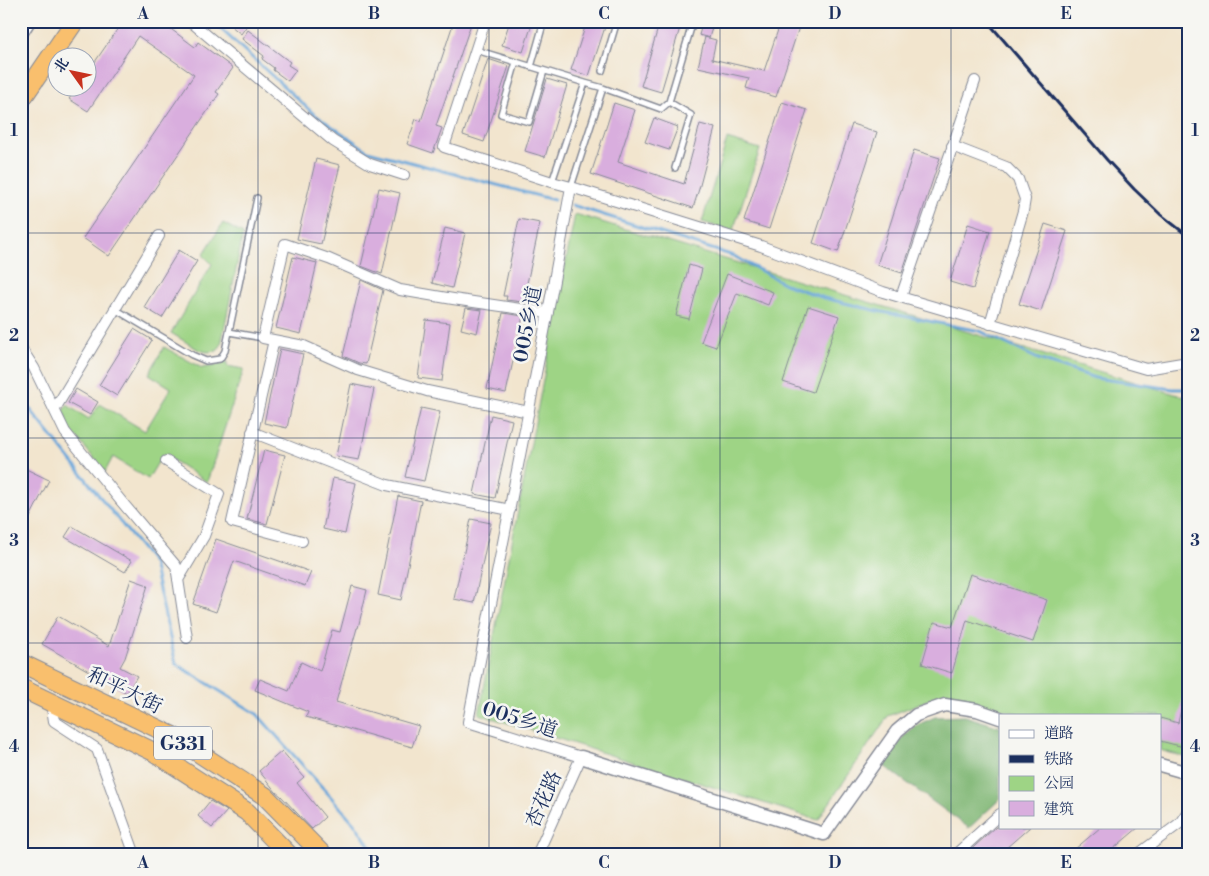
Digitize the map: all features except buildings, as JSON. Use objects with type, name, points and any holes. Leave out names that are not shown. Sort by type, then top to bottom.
[{"type":"highway","points":[[21,100],[75,21]]},
{"type":"highway","name":"和平大街","points":[[21,663],[171,735],[265,796],[323,855]]},
{"type":"highway","name":"G331","points":[[21,688],[154,752],[247,812],[289,855]]},
{"type":"street","points":[[190,21],[333,141],[370,164],[404,175]]},
{"type":"street","points":[[484,21],[444,147],[761,246],[883,292],[990,324],[1146,369],[1188,362]]},
{"type":"street","points":[[901,297],[975,81]]},
{"type":"street","points":[[952,146],[1006,167],[1018,179],[1025,198],[990,324]]},
{"type":"street","name":"005乡道","points":[[571,187],[468,722],[824,834],[897,731],[916,715],[945,705],[977,710],[999,718]]},
{"type":"street","points":[[54,409],[159,236]]},
{"type":"street","points":[[529,412],[427,391],[358,370],[304,346],[263,338],[285,244],[329,259],[400,290],[453,300],[548,313]]},
{"type":"street","points":[[274,340],[232,522],[302,541]]},
{"type":"street","points":[[21,348],[34,368],[65,432],[176,566],[187,638]]},
{"type":"street","points":[[252,432],[387,485],[510,510]]},
{"type":"street","points":[[166,461],[219,494],[204,536],[178,580]]},
{"type":"street","points":[[51,702],[54,721],[97,748],[135,855]]},
{"type":"street","name":"杏花路","points":[[537,855],[580,757]]},
{"type":"street","points":[[1162,766],[1188,773]]},
{"type":"street","points":[[1137,855],[1180,823],[1188,811]]},
{"type":"street","points":[[955,855],[999,815]]},
{"type":"lane","points":[[21,40],[34,21]]},
{"type":"lane","points":[[531,67],[544,21]]},
{"type":"lane","points":[[602,71],[617,21]]},
{"type":"lane","points":[[475,50],[603,88],[661,109],[669,102],[693,21]]},
{"type":"lane","points":[[516,62],[501,114],[529,122],[544,71]]},
{"type":"lane","points":[[552,182],[585,83]]},
{"type":"lane","points":[[571,187],[603,88]]},
{"type":"lane","points":[[669,102],[692,115],[674,168]]},
{"type":"lane","points":[[115,309],[192,355],[206,361],[220,359],[225,351],[257,198]]},
{"type":"lane","points":[[229,332],[263,338]]},
{"type":"green space","points":[[727,139],[760,149],[733,231],[702,222]]},
{"type":"green space","points":[[575,214],[1188,398],[1188,758],[1162,751],[1162,714],[1020,714],[943,694],[888,716],[818,820],[479,714]]},
{"type":"green space","points":[[223,223],[243,234],[221,345],[217,351],[207,352],[199,350],[171,333],[212,264],[203,255]]},
{"type":"green space","points":[[164,347],[202,368],[227,361],[227,366],[244,369],[207,482],[163,454],[148,479],[113,457],[105,472],[69,428],[64,410],[67,405],[89,419],[100,404],[145,431],[171,388],[149,374]]},
{"type":"green space","points":[[965,716],[999,727],[999,800],[969,828],[884,766],[902,738],[915,726],[935,717]]},
{"type":"waterway","points":[[212,21],[314,114],[368,151],[554,200]]},
{"type":"waterway","points":[[572,205],[734,256],[785,284],[824,298],[882,312],[980,331],[1038,359],[1095,378],[1173,389],[1188,389]]},
{"type":"waterway","points":[[21,398],[153,563],[176,664],[257,714],[355,824],[376,855]]},
{"type":"railway","points":[[987,21],[1134,189],[1160,214],[1188,236]]}]
